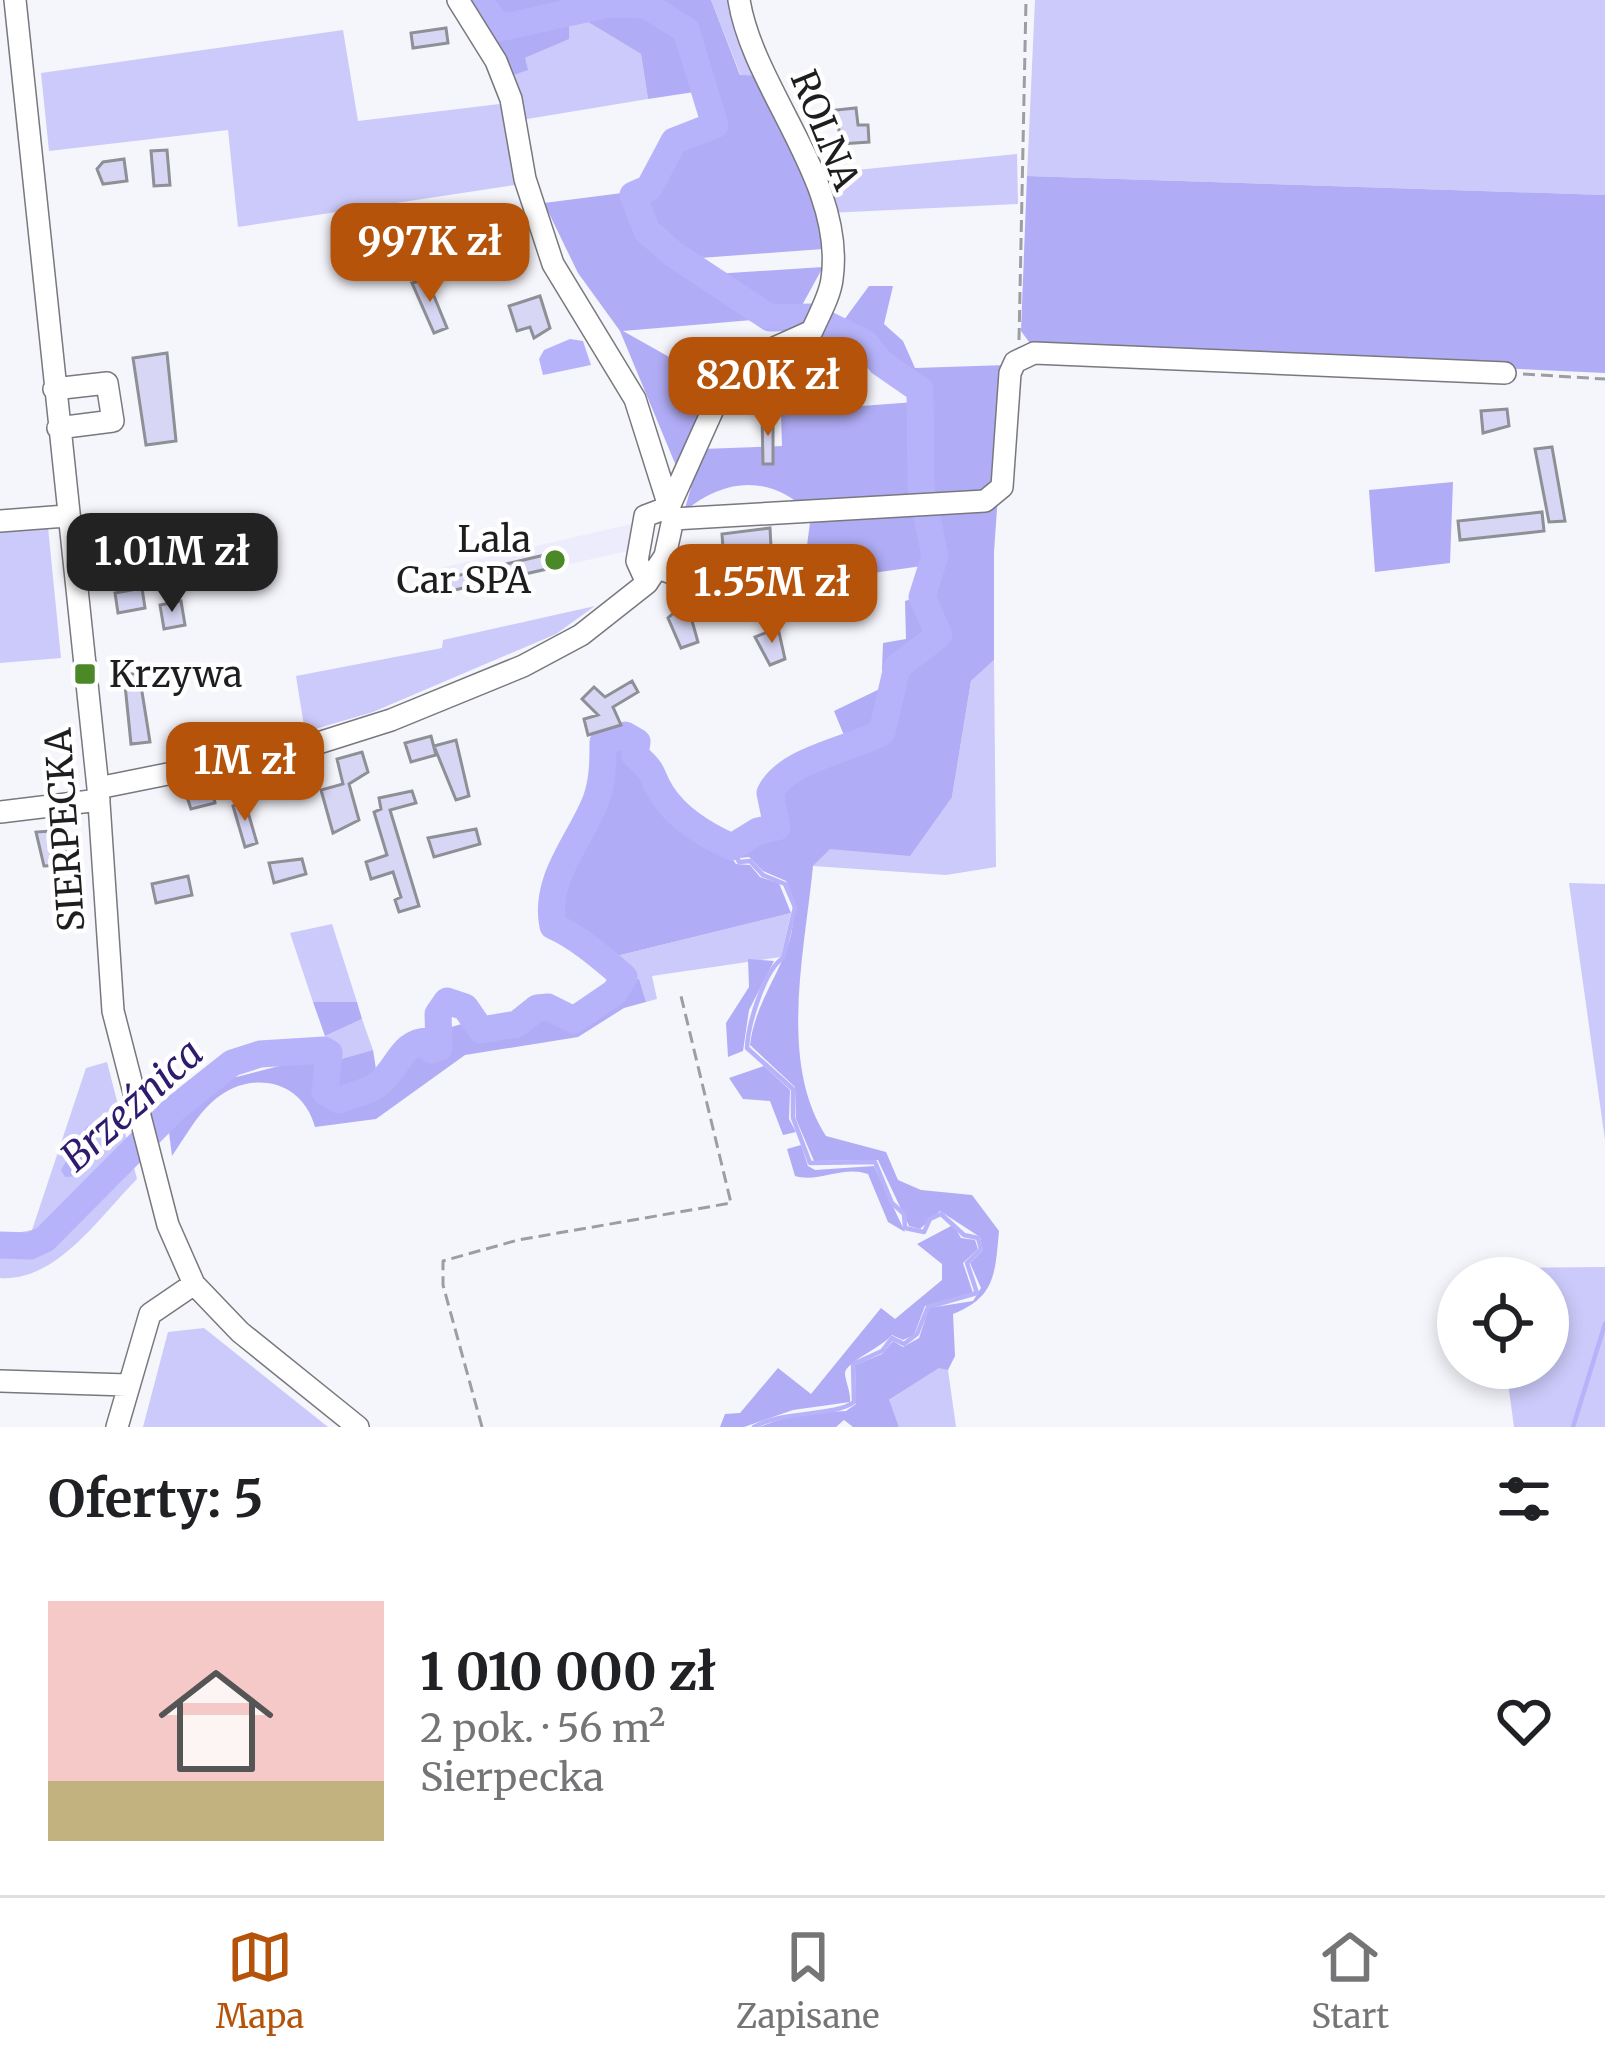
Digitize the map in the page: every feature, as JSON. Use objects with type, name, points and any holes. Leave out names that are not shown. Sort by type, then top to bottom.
[{"type":"street","name":"SIERPECKA","points":[[14,0],[98,794],[108,974],[138,1109],[179,1257],[194,1284],[239,1332],[358,1427]]},
{"type":"street","points":[[458,0],[496,61],[511,99],[525,178],[554,264],[634,399],[671,513],[986,501],[1002,487],[1010,373],[1025,356],[1505,373]]},
{"type":"street","name":"ROLNA","points":[[652,576],[637,561],[645,516],[671,513],[732,367],[817,319],[832,280],[830,240],[808,157],[751,39],[739,0]]},
{"type":"street","points":[[54,389],[107,383],[113,422],[58,428]]},
{"type":"street","points":[[0,520],[66,516]]},
{"type":"street","points":[[0,812],[312,745],[391,720],[523,666],[581,635],[652,576],[737,598],[783,595]]},
{"type":"street","points":[[116,1427],[150,1314],[194,1284]]},
{"type":"street","points":[[0,1381],[127,1385]]},
{"type":"path","points":[[1025,356],[1016,323],[1026,0]]},
{"type":"path","points":[[1505,373],[1605,379]]},
{"type":"path","points":[[482,1427],[443,1285],[443,1262],[518,1240],[731,1203],[681,996]]},
{"type":"shaded area","points":[[462,0],[474,0],[480,15],[500,34],[533,21],[569,18],[569,39],[525,58],[528,70],[507,77]]},
{"type":"shaded area","points":[[480,0],[608,0],[501,23]]},
{"type":"shaded area","points":[[611,0],[711,0],[740,75],[762,76],[820,216],[823,249],[686,259],[649,228],[638,196],[654,188],[677,144],[718,126],[711,87],[688,26],[671,11],[647,2]]},
{"type":"shaded area","points":[[711,0],[735,0],[762,76],[741,76]]},
{"type":"shaded area","points":[[1035,0],[1605,0],[1605,195],[1027,176]]},
{"type":"shaded area","points":[[610,8],[655,13],[672,24],[701,91],[648,99],[641,54],[578,16]]},
{"type":"shaded area","points":[[578,16],[641,54],[648,99],[521,120],[507,77],[525,58],[568,39],[569,18]]},
{"type":"shaded area","points":[[343,30],[358,121],[508,103],[517,151],[515,185],[238,227],[228,130],[49,151],[41,73]]},
{"type":"shaded area","points":[[1017,154],[1018,204],[828,213],[816,174]]},
{"type":"shaded area","points":[[1027,176],[1605,195],[1605,373],[1032,346],[1021,331]]},
{"type":"shaded area","points":[[630,192],[645,233],[764,319],[623,331],[687,367],[715,373],[679,473],[620,331],[578,273],[544,203]]},
{"type":"shaded area","points":[[823,267],[800,309],[774,315],[714,274]]},
{"type":"shaded area","points":[[869,286],[893,286],[884,324],[903,341],[915,368],[1007,365],[994,552],[994,660],[971,681],[952,797],[910,856],[830,849],[813,866],[798,1005],[803,1074],[811,1107],[826,1136],[886,1152],[898,1180],[921,1190],[972,1195],[999,1231],[998,1246],[991,1282],[978,1300],[953,1314],[955,1356],[948,1370],[939,1368],[889,1400],[899,1427],[853,1427],[844,1420],[836,1427],[759,1427],[795,1414],[846,1411],[856,1404],[855,1365],[882,1354],[893,1341],[903,1347],[919,1338],[929,1308],[973,1301],[981,1288],[970,1263],[983,1250],[980,1237],[940,1211],[920,1229],[909,1226],[878,1160],[814,1161],[796,1119],[795,1087],[750,1045],[762,1002],[788,945],[792,904],[786,881],[763,871],[749,857],[740,858],[737,850],[753,836],[779,833],[783,814],[772,794],[820,755],[846,761],[886,735],[899,668],[942,643],[949,631],[924,596],[935,555],[924,442],[927,391],[841,324]]},
{"type":"shaded area","points":[[570,339],[583,341],[591,365],[543,375],[539,359],[544,350]]},
{"type":"shaded area","points":[[915,402],[913,491],[931,550],[929,565],[802,583],[811,515],[781,492],[749,485],[732,487],[699,500],[684,512],[702,449],[782,446],[781,412]]},
{"type":"shaded area","points":[[1453,482],[1450,563],[1375,572],[1369,490]]},
{"type":"shaded area","points":[[636,523],[632,550],[446,592],[440,568]]},
{"type":"shaded area","points":[[48,527],[61,658],[0,663],[0,530]]},
{"type":"shaded area","points":[[918,597],[935,635],[925,647],[894,664],[890,673],[882,670],[883,643],[906,639],[905,601]]},
{"type":"shaded area","points":[[595,606],[556,634],[373,712],[305,732],[296,676],[442,648],[443,640]]},
{"type":"shaded area","points":[[994,660],[996,867],[946,875],[813,866],[829,849],[952,797],[971,681]]},
{"type":"shaded area","points":[[888,685],[878,731],[848,745],[834,711]]},
{"type":"shaded area","points":[[625,738],[676,817],[736,864],[750,865],[760,877],[779,883],[791,913],[604,959],[578,933],[555,925],[552,913],[574,842],[599,802],[605,747]]},
{"type":"shaded area","points":[[1569,883],[1605,884],[1605,1140]]},
{"type":"shaded area","points":[[791,913],[781,957],[652,976],[657,999],[646,1002],[639,980],[627,982],[628,973],[604,959]]},
{"type":"shaded area","points":[[332,924],[357,1002],[313,1002],[290,933]]},
{"type":"shaded area","points":[[748,959],[774,961],[749,1010],[743,1051],[728,1057],[726,1023],[749,987]]},
{"type":"shaded area","points":[[639,979],[646,1002],[624,1008],[578,1037],[465,1055],[376,1119],[315,1127],[308,1111],[286,1089],[257,1082],[241,1085],[206,1108],[172,1156],[168,1124],[217,1082],[326,1054],[322,1091],[337,1104],[385,1084],[406,1052],[423,1042],[429,1053],[438,1053],[445,1029],[468,1022],[480,1032],[516,1028],[539,1012],[572,1024],[618,994],[627,982]]},
{"type":"shaded area","points":[[313,1002],[357,1002],[362,1019],[325,1036]]},
{"type":"shaded area","points":[[362,1019],[373,1050],[330,1062],[334,1052],[325,1036]]},
{"type":"shaded area","points":[[373,1050],[378,1082],[340,1096],[327,1091],[330,1062]]},
{"type":"shaded area","points":[[107,1062],[137,1179],[59,1258],[21,1276],[0,1278],[0,1236],[32,1230],[86,1068]]},
{"type":"shaded area","points":[[764,1066],[790,1090],[789,1119],[796,1132],[783,1135],[770,1101],[743,1099],[729,1078]]},
{"type":"shaded area","points":[[87,1126],[97,1136],[80,1176],[65,1177],[61,1170]]},
{"type":"shaded area","points":[[801,1145],[808,1166],[815,1170],[874,1166],[905,1232],[888,1222],[868,1174],[795,1176],[787,1149]]},
{"type":"shaded area","points":[[953,1225],[961,1238],[975,1240],[978,1249],[963,1263],[973,1293],[925,1306],[914,1335],[903,1340],[892,1335],[851,1364],[845,1373],[850,1402],[793,1410],[744,1427],[720,1427],[725,1414],[740,1413],[778,1368],[811,1394],[881,1308],[895,1319],[942,1280],[942,1264],[917,1244]]},
{"type":"shaded area","points":[[1569,1267],[1605,1267],[1605,1427],[1514,1427],[1509,1389],[1569,1389]]},
{"type":"shaded area","points":[[204,1328],[328,1427],[143,1427],[168,1332]]},
{"type":"shaded area","points":[[940,1367],[948,1370],[956,1427],[899,1427],[888,1401]]},
{"type":"building","points":[[446,28],[448,43],[413,48],[411,33]]},
{"type":"building","points":[[856,108],[858,125],[868,125],[869,142],[841,144],[836,110]]},
{"type":"building","points":[[167,150],[170,185],[154,186],[151,151]]},
{"type":"building","points":[[124,159],[127,181],[103,184],[97,169],[103,162]]},
{"type":"building","points":[[427,279],[447,328],[434,333],[412,283]]},
{"type":"building","points":[[540,296],[550,328],[534,338],[530,327],[517,331],[509,306]]},
{"type":"building","points":[[167,353],[176,441],[146,445],[133,358]]},
{"type":"building","points":[[1507,409],[1509,426],[1483,433],[1481,411]]},
{"type":"building","points":[[762,414],[773,415],[773,464],[763,464]]},
{"type":"building","points":[[1552,447],[1565,521],[1549,522],[1535,449]]},
{"type":"building","points":[[1542,512],[1544,531],[1460,540],[1458,521]]},
{"type":"building","points":[[770,528],[771,547],[723,548],[722,534]]},
{"type":"building","points":[[557,552],[560,566],[446,592],[443,579]]},
{"type":"building","points":[[142,588],[145,608],[118,613],[115,593]]},
{"type":"building","points":[[181,601],[185,625],[164,629],[160,605]]},
{"type":"building","points":[[677,610],[689,610],[698,642],[681,648],[668,618]]},
{"type":"building","points":[[778,628],[785,659],[770,665],[755,637]]},
{"type":"building","points":[[139,673],[150,742],[131,744],[124,675]]},
{"type":"building","points":[[632,681],[638,692],[613,707],[621,725],[588,735],[584,719],[598,715],[582,699],[594,687],[605,697]]},
{"type":"building","points":[[431,736],[436,755],[411,762],[405,743]]},
{"type":"building","points":[[456,740],[469,796],[456,800],[434,746]]},
{"type":"building","points":[[362,752],[368,772],[349,784],[359,820],[333,833],[321,790],[343,784],[337,759]]},
{"type":"building","points":[[308,765],[311,778],[249,793],[245,779]]},
{"type":"building","points":[[211,785],[215,803],[191,809],[185,791]]},
{"type":"building","points":[[412,791],[416,803],[390,810],[419,906],[399,912],[395,900],[401,897],[393,872],[371,879],[366,862],[387,855],[374,812],[381,809],[379,798]]},
{"type":"building","points":[[245,802],[257,843],[245,847],[233,806]]},
{"type":"building","points":[[476,829],[480,844],[434,857],[428,838]]},
{"type":"building","points":[[64,830],[66,865],[44,866],[36,832]]},
{"type":"building","points":[[302,859],[306,874],[274,883],[269,863]]},
{"type":"building","points":[[188,876],[192,895],[156,903],[152,884]]},
{"type":"waterway","name":"Brzeźnica","points":[[0,1245],[30,1246],[45,1239],[174,1109],[232,1063],[260,1054],[324,1050],[329,1053],[325,1092],[339,1100],[377,1085],[412,1045],[429,1041],[431,1050],[439,1048],[438,1014],[447,1001],[465,1007],[481,1030],[517,1024],[537,1008],[548,1007],[574,1020],[615,992],[624,977],[553,926],[551,909],[558,876],[598,793],[603,742],[625,735],[637,742],[635,755],[676,811],[702,832],[732,847],[758,831],[777,827],[770,793],[789,772],[882,732],[897,667],[939,635],[922,597],[935,556],[921,488],[920,390],[881,363],[865,343],[812,317],[770,318],[647,231],[633,195],[649,188],[674,141],[715,125],[686,30],[646,5],[608,4],[500,28],[478,0]]},
{"type":"waterway","points":[[732,847],[739,862],[750,861],[763,875],[785,884],[795,907],[783,958],[758,999],[747,1048],[793,1089],[793,1118],[810,1163],[875,1162],[892,1203],[904,1214],[905,1228],[924,1232],[930,1219],[941,1214],[964,1235],[978,1238],[981,1249],[967,1263],[977,1293],[928,1307],[917,1334],[904,1344],[892,1338],[882,1351],[853,1364],[854,1402],[754,1427]]},
{"type":"waterway","points":[[1573,1427],[1605,1324]]},
{"type":"place","name":"Lala Car SPA","points":[[555,560]]},
{"type":"place","name":"Krzywa","points":[[85,674]]}]
